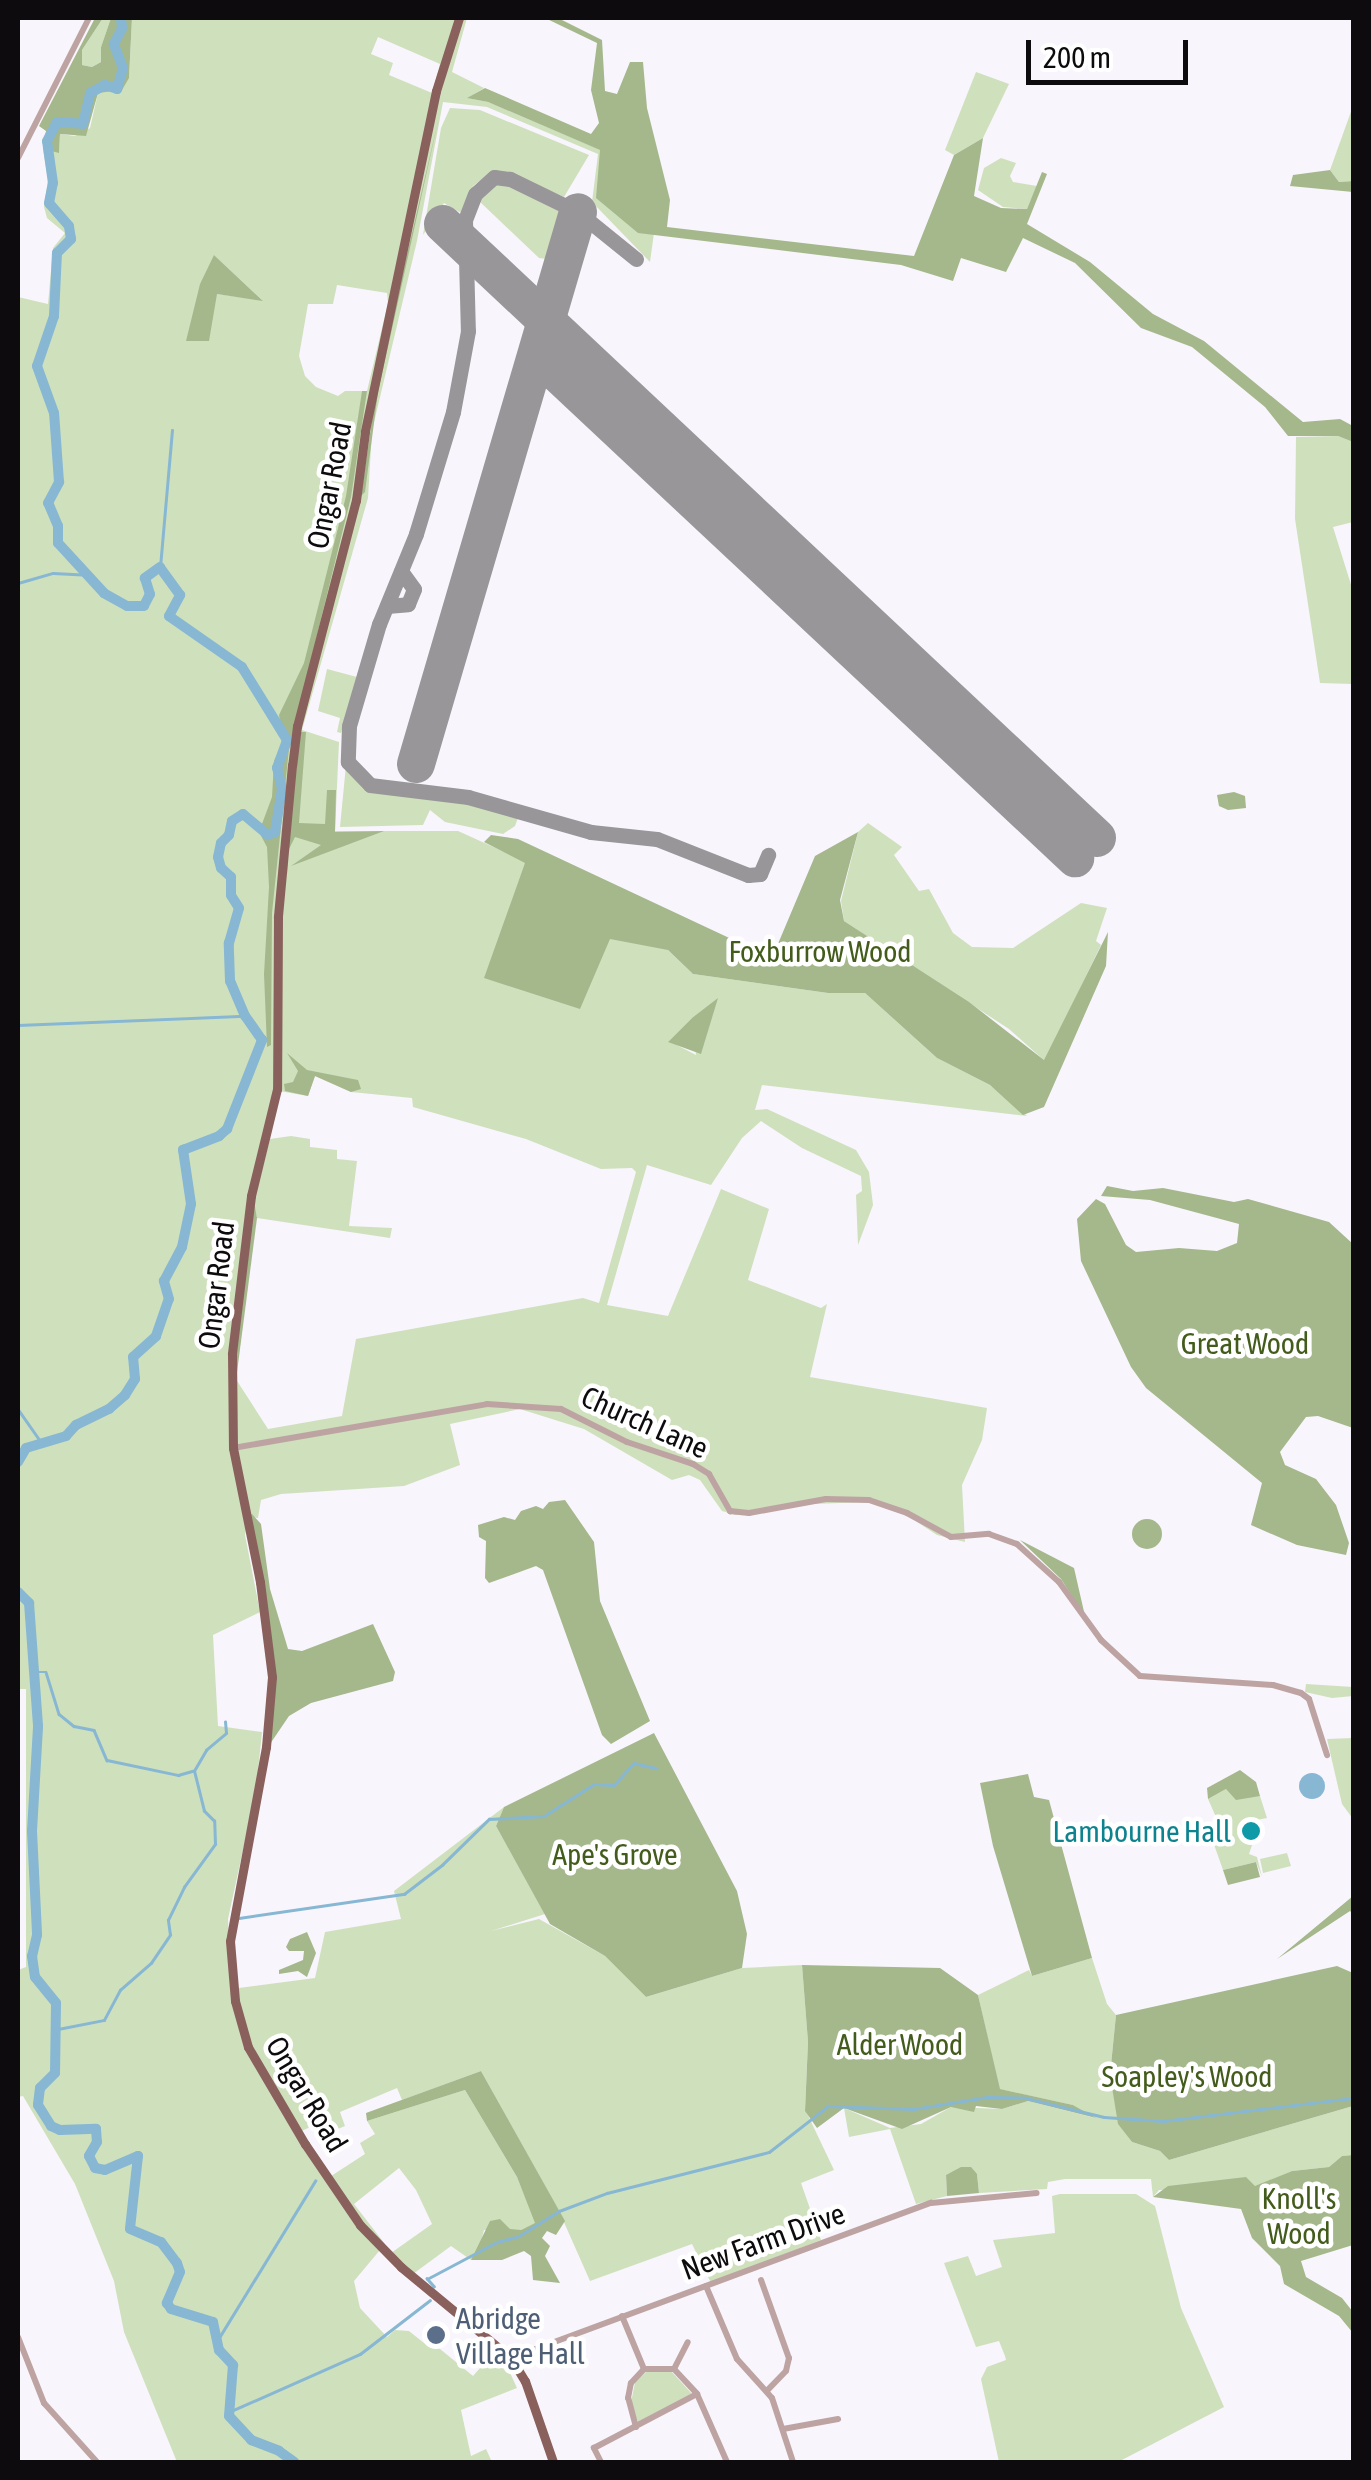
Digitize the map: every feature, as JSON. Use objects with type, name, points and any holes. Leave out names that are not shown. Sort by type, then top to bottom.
[{"type":"main road","name":"Ongar Road","points":[[458,18],[436,92],[413,198],[365,432],[356,500],[297,726],[278,918],[277,1089],[252,1196],[232,1354],[232,1448],[260,1582],[272,1677],[254,1818],[230,1926],[238,2018],[248,2048],[281,2103],[360,2225],[410,2274],[511,2358],[525,2381],[553,2462]]},
{"type":"street","points":[[18,158],[89,18]]},
{"type":"street","name":"Church Lane","points":[[232,1448],[488,1404],[561,1409],[627,1442],[692,1464],[709,1474],[730,1511],[749,1513],[826,1500],[868,1500],[908,1513],[951,1538],[989,1534],[1017,1544],[1059,1582],[1100,1640],[1140,1676],[1274,1685],[1301,1692],[1309,1700],[1328,1755]]},
{"type":"street","name":"New Farm Drive","points":[[511,2358],[931,2202],[1037,2192]]},
{"type":"street","points":[[761,2280],[789,2358],[782,2377],[767,2391]]},
{"type":"street","points":[[706,2286],[737,2359],[767,2391],[793,2462]]},
{"type":"street","points":[[622,2316],[644,2368]]},
{"type":"street","points":[[18,2337],[44,2403],[97,2462]]},
{"type":"street","points":[[674,2369],[688,2342]]},
{"type":"street","points":[[644,2368],[674,2369],[697,2394],[727,2462]]},
{"type":"street","points":[[636,2426],[628,2398],[632,2383],[644,2368]]},
{"type":"street","points":[[600,2462],[594,2448],[697,2394]]},
{"type":"street","points":[[783,2429],[838,2419]]},
{"type":"green space","points":[[95,18],[103,18],[82,50],[82,65],[92,67],[101,62],[101,47],[111,18],[132,18],[129,78],[122,90],[98,93],[86,136],[60,134],[59,153],[43,149],[46,131],[39,126]]},
{"type":"green space","points":[[103,18],[111,18],[101,47],[101,62],[92,67],[82,65],[82,50]]},
{"type":"green space","points":[[132,18],[467,18],[452,72],[484,88],[468,98],[488,102],[601,150],[638,233],[654,233],[650,262],[592,202],[598,154],[487,107],[443,102],[417,241],[372,431],[368,498],[302,730],[339,742],[335,831],[458,831],[567,880],[668,950],[693,974],[828,993],[865,993],[937,1058],[990,1085],[1027,1116],[762,1085],[755,1110],[767,1109],[856,1150],[869,1172],[873,1205],[858,1245],[856,1195],[862,1191],[861,1176],[802,1148],[761,1121],[742,1138],[711,1185],[647,1165],[607,1305],[668,1316],[721,1189],[769,1209],[748,1280],[821,1308],[827,1304],[810,1377],[987,1408],[982,1440],[962,1485],[965,1542],[937,1535],[905,1514],[867,1502],[813,1504],[736,1515],[722,1511],[700,1480],[689,1475],[672,1480],[584,1429],[520,1409],[450,1424],[460,1465],[404,1486],[281,1494],[261,1500],[258,1518],[248,1516],[245,1535],[260,1612],[213,1635],[218,1726],[262,1732],[256,1790],[228,1919],[231,1989],[315,1978],[325,1932],[401,1919],[394,1891],[504,1807],[496,1826],[545,1914],[491,1931],[539,1919],[605,1956],[646,1997],[742,1968],[802,1965],[808,2042],[805,2109],[834,2170],[801,2183],[821,2240],[711,2283],[692,2244],[590,2281],[559,2211],[481,2071],[402,2100],[397,2088],[340,2112],[345,2126],[326,2134],[321,2122],[295,2134],[325,2180],[365,2154],[360,2143],[375,2134],[367,2121],[465,2090],[517,2177],[536,2223],[521,2230],[484,2230],[471,2260],[451,2246],[413,2274],[391,2253],[432,2224],[416,2190],[399,2168],[354,2204],[385,2244],[354,2281],[360,2308],[387,2337],[395,2330],[409,2331],[429,2347],[434,2344],[473,2376],[495,2351],[502,2355],[517,2388],[461,2410],[471,2456],[486,2449],[492,2462],[177,2462],[124,2332],[114,2281],[75,2184],[23,2096],[18,2097],[18,1970],[26,1967],[26,1689],[18,1689],[18,297],[48,304],[53,248],[65,233],[47,218],[44,207],[48,180],[43,149],[59,152],[60,134],[75,136],[90,128],[98,93],[129,78]],"holes":[[[378,37],[440,64],[432,93],[389,75],[393,63],[371,54]],[[214,255],[262,300],[217,294]],[[337,285],[387,293],[367,391],[345,391],[338,396],[316,387],[305,376],[299,356],[308,304],[333,304]],[[692,1018],[696,1055],[669,1041]],[[315,1076],[351,1092],[412,1098],[413,1107],[526,1139],[601,1169],[632,1168],[636,1172],[599,1303],[583,1298],[356,1339],[342,1416],[268,1429],[230,1370],[259,1156],[279,1091],[308,1096]]]},
{"type":"green space","points":[[545,18],[558,18],[602,40],[605,91],[617,94],[630,62],[643,62],[647,108],[670,200],[667,227],[914,256],[954,155],[983,138],[974,196],[1001,208],[1027,209],[1042,172],[1047,174],[1027,224],[1090,262],[1153,314],[1204,341],[1303,422],[1340,419],[1353,426],[1353,442],[1338,436],[1288,436],[1265,407],[1192,347],[1141,328],[1075,263],[1023,238],[1006,272],[961,258],[953,281],[901,265],[638,233],[596,198],[600,150],[488,102],[467,98],[485,88],[591,134],[599,123],[591,90],[597,43]]},
{"type":"green space","points":[[976,72],[1009,84],[983,138],[954,155],[945,150]]},
{"type":"green space","points":[[1353,106],[1353,181],[1339,182],[1330,170]]},
{"type":"green space","points":[[450,108],[480,110],[589,155],[564,197],[516,176],[487,175],[473,186],[463,214],[444,203],[423,235],[441,128]]},
{"type":"green space","points":[[439,117],[378,392],[365,492],[361,496],[378,379]]},
{"type":"green space","points":[[1001,158],[1016,163],[1010,176],[1013,182],[1037,186],[1027,209],[1003,207],[978,190],[984,168]]},
{"type":"green space","points":[[1330,170],[1339,182],[1353,181],[1353,192],[1290,186],[1293,175]]},
{"type":"green space","points":[[503,181],[562,208],[547,259],[539,258],[478,200],[490,183]]},
{"type":"green space","points":[[214,255],[263,301],[217,294],[209,341],[186,341],[200,284]]},
{"type":"green space","points":[[362,391],[367,391],[351,497],[289,749],[272,913],[271,1045],[267,1047],[264,974],[269,887],[267,847],[259,832],[272,797],[274,761],[283,741],[279,715],[304,663],[346,496]]},
{"type":"green space","points":[[1338,436],[1353,442],[1353,522],[1333,527],[1353,591],[1353,684],[1320,683],[1295,519],[1296,437]]},
{"type":"green space","points":[[327,669],[357,677],[341,733],[337,732],[340,718],[318,711]]},
{"type":"green space","points":[[301,732],[306,732],[299,823],[325,824],[327,790],[336,790],[335,832],[384,831],[291,866],[321,845],[295,837],[288,851],[285,874],[292,794]]},
{"type":"green space","points":[[346,765],[367,789],[454,798],[519,815],[515,826],[503,834],[445,822],[430,810],[423,825],[340,827]]},
{"type":"green space","points":[[1234,792],[1245,796],[1246,808],[1228,810],[1219,806],[1217,795]]},
{"type":"green space","points":[[868,823],[902,847],[894,855],[919,891],[929,889],[953,933],[972,947],[1013,948],[1081,903],[1107,908],[1096,941],[1101,945],[1045,1061],[1009,1029],[844,921],[841,901],[858,832]]},
{"type":"green space","name":"Foxburrow Wood","points":[[858,832],[840,900],[844,921],[969,1002],[1044,1060],[1108,932],[1106,966],[1044,1107],[1023,1115],[990,1085],[937,1058],[865,993],[828,993],[693,974],[668,950],[610,939],[580,1009],[484,978],[525,863],[484,842],[491,835],[518,839],[772,958],[815,856]]},
{"type":"green space","points":[[718,998],[701,1054],[668,1042],[692,1018]]},
{"type":"green space","points":[[287,1053],[307,1070],[358,1080],[361,1089],[351,1092],[315,1076],[308,1096],[285,1091],[284,1084],[293,1082],[298,1071]]},
{"type":"green space","points":[[270,1139],[310,1139],[310,1147],[337,1150],[337,1159],[357,1161],[349,1226],[392,1228],[390,1238],[257,1218],[254,1202]]},
{"type":"green space","name":"Great Wood","points":[[1107,1186],[1133,1191],[1163,1188],[1234,1202],[1248,1199],[1329,1222],[1353,1244],[1353,1428],[1318,1416],[1306,1417],[1280,1452],[1285,1465],[1316,1479],[1336,1505],[1349,1543],[1346,1555],[1297,1545],[1251,1525],[1262,1483],[1146,1388],[1131,1367],[1081,1261],[1077,1219],[1096,1199],[1105,1204],[1126,1245],[1136,1252],[1179,1248],[1217,1251],[1237,1243],[1239,1224],[1150,1200],[1101,1196]]},
{"type":"green space","points":[[254,1201],[257,1218],[236,1380],[233,1354]]},
{"type":"green space","points":[[565,1500],[594,1542],[600,1601],[650,1721],[611,1744],[602,1735],[543,1570],[536,1566],[489,1583],[485,1578],[486,1541],[479,1537],[478,1525],[504,1517],[515,1520],[521,1511],[536,1506],[543,1509],[549,1502]]},
{"type":"green space","points":[[252,1514],[261,1524],[270,1589],[288,1649],[302,1651],[373,1624],[395,1672],[393,1681],[311,1703],[289,1716],[270,1744],[273,1696],[249,1516]]},
{"type":"green space","points":[[1147,1519],[1161,1528],[1162,1534],[1153,1548],[1147,1549],[1133,1540],[1132,1534],[1141,1520]]},
{"type":"green space","points":[[1020,1540],[1074,1568],[1085,1616],[1061,1579]]},
{"type":"green space","points":[[1306,1684],[1353,1687],[1353,1696],[1332,1698],[1305,1692]]},
{"type":"green space","name":"Ape's Grove","points":[[654,1733],[737,1891],[747,1934],[742,1968],[646,1997],[605,1956],[550,1924],[496,1826],[504,1807]]},
{"type":"green space","points":[[1353,1738],[1354,1819],[1342,1804],[1327,1739]]},
{"type":"green space","points":[[1240,1770],[1256,1782],[1260,1796],[1236,1800],[1226,1789],[1208,1799],[1207,1788]]},
{"type":"green space","points":[[1028,1774],[1034,1797],[1049,1800],[1092,1958],[1032,1976],[993,1846],[980,1783]]},
{"type":"green space","points":[[1226,1789],[1260,1796],[1267,1818],[1241,1823],[1253,1842],[1249,1854],[1257,1857],[1262,1877],[1256,1862],[1223,1870],[1211,1836],[1217,1832],[1216,1817],[1208,1799]]},
{"type":"green space","points":[[1287,1853],[1291,1866],[1263,1873],[1260,1859]]},
{"type":"green space","points":[[1256,1862],[1260,1877],[1228,1885],[1223,1870]]},
{"type":"green space","points":[[1353,1896],[1353,1914],[1350,1911],[1277,1959]]},
{"type":"green space","points":[[307,1932],[316,1953],[307,1977],[298,1971],[279,1974],[279,1970],[303,1960],[304,1951],[289,1951],[286,1947],[290,1939]]},
{"type":"green space","points":[[1092,1958],[1107,2004],[1116,2015],[1110,2075],[1119,2124],[1132,2142],[1160,2151],[1169,2160],[1353,2106],[1353,2155],[1342,2156],[1329,2167],[1292,2171],[1255,2187],[1159,2190],[1153,2197],[1151,2179],[1065,2179],[1048,2182],[1047,2189],[979,2193],[977,2174],[953,2172],[946,2175],[947,2196],[916,2204],[890,2129],[849,2137],[844,2108],[890,2128],[921,2124],[951,2107],[1002,2109],[1028,2101],[1095,2118],[1073,2105],[999,2089],[978,1995],[1029,1970],[1032,1976]]},
{"type":"green space","name":"Alder Wood","points":[[802,1965],[940,1968],[978,1995],[1000,2089],[1073,2105],[1096,2118],[1028,2101],[1002,2109],[976,2106],[974,2112],[951,2107],[902,2129],[844,2108],[817,2128],[805,2111],[808,2042]]},
{"type":"green space","name":"Soapley's Wood","points":[[1337,1966],[1353,1973],[1353,2106],[1169,2160],[1160,2151],[1132,2142],[1118,2124],[1110,2075],[1116,2015]]},
{"type":"green space","points":[[481,2071],[565,2221],[556,2235],[547,2231],[542,2238],[550,2246],[545,2256],[560,2283],[533,2280],[531,2256],[524,2251],[502,2260],[471,2260],[490,2221],[500,2219],[510,2229],[521,2230],[535,2223],[517,2177],[465,2090],[367,2121],[366,2113]]},
{"type":"green space","name":"Knoll's Wood","points":[[1353,2155],[1353,2245],[1301,2261],[1306,2277],[1342,2298],[1353,2312],[1353,2333],[1339,2316],[1284,2284],[1280,2266],[1252,2238],[1241,2209],[1153,2197],[1168,2186],[1246,2177],[1255,2186],[1292,2171],[1329,2167],[1342,2156]]},
{"type":"green space","points":[[961,2167],[971,2167],[977,2174],[979,2193],[947,2196],[946,2175]]},
{"type":"green space","points":[[1136,2194],[1155,2206],[1181,2308],[1224,2407],[1118,2462],[999,2462],[981,2379],[987,2367],[1006,2360],[1005,2356],[999,2341],[976,2347],[944,2263],[968,2256],[976,2276],[1002,2267],[993,2240],[1055,2233],[1052,2196]]},
{"type":"green space","points":[[671,2371],[692,2394],[638,2422],[631,2403],[635,2382],[646,2372]]},
{"type":"water","points":[[1312,1773],[1321,1777],[1325,1786],[1321,1795],[1312,1799],[1303,1795],[1299,1786],[1303,1777]]},
{"type":"waterway","points":[[18,1462],[26,1448],[66,1436],[76,1425],[109,1409],[125,1395],[135,1379],[133,1357],[156,1336],[169,1299],[164,1281],[182,1247],[191,1204],[183,1150],[227,1129],[262,1040],[245,1016],[230,981],[229,943],[239,908],[231,895],[231,877],[221,868],[221,843],[229,835],[232,821],[243,814],[268,835],[275,832],[282,789],[277,768],[287,740],[242,667],[169,616],[180,595],[160,567],[145,578],[150,594],[144,606],[127,606],[104,593],[58,543],[58,526],[48,503],[59,482],[54,413],[37,366],[54,316],[57,253],[71,239],[69,226],[49,203],[53,183],[47,141],[57,122],[83,124],[90,93],[105,85],[117,89],[123,68],[114,44],[122,28],[121,18]]},
{"type":"waterway","points":[[160,567],[172,431]]},
{"type":"waterway","points":[[18,583],[53,573],[87,575]]},
{"type":"waterway","points":[[18,1025],[245,1016]]},
{"type":"waterway","points":[[18,1409],[40,1441]]},
{"type":"waterway","points":[[18,1592],[29,1603],[38,1727],[32,1831],[37,1935],[32,1956],[35,1977],[56,2003],[55,2073],[40,2088],[38,2105],[51,2126],[60,2130],[96,2129],[97,2142],[89,2156],[95,2168],[105,2170],[138,2156],[130,2229],[161,2242],[177,2263],[180,2272],[167,2303],[171,2309],[213,2322],[219,2350],[233,2365],[229,2416],[251,2440],[294,2462]]},
{"type":"waterway","points":[[33,1672],[46,1672],[59,1714],[74,1726],[94,1730],[107,1760],[178,1775],[192,1771]]},
{"type":"waterway","points":[[53,2030],[104,2020],[120,1990],[151,1963],[170,1935],[168,1920],[184,1887],[215,1844],[214,1821],[204,1811],[194,1771],[206,1750],[226,1733],[225,1722]]},
{"type":"waterway","points":[[239,1918],[404,1894],[442,1865],[489,1819],[544,1816],[594,1784],[614,1785],[634,1763],[656,1768]]},
{"type":"waterway","points":[[434,2287],[427,2279],[497,2242],[519,2236],[559,2211],[607,2193],[769,2152],[828,2106],[914,2109],[987,2097],[1026,2098],[1104,2117],[1163,2121],[1354,2098]]},
{"type":"waterway","points":[[217,2341],[315,2181]]},
{"type":"waterway","points":[[229,2412],[360,2354],[430,2300]]},
{"type":"taxiway","points":[[636,259],[578,212],[510,179],[494,177],[475,194],[465,220],[468,331],[453,412],[416,534],[379,624],[349,726],[348,762],[370,785],[468,797],[591,832],[657,839],[748,875],[760,874],[768,855]]},
{"type":"taxiway","points":[[387,606],[408,604],[414,589],[401,571]]},
{"type":"runway","points":[[416,764],[578,212]]},
{"type":"runway","points":[[443,224],[1097,838]]},
{"type":"runway","points":[[541,358],[1075,858]]},
{"type":"place","name":"Lambourne Hall","points":[[1251,1831]]},
{"type":"place","name":"Abridge Village Hall","points":[[436,2335]]}]
